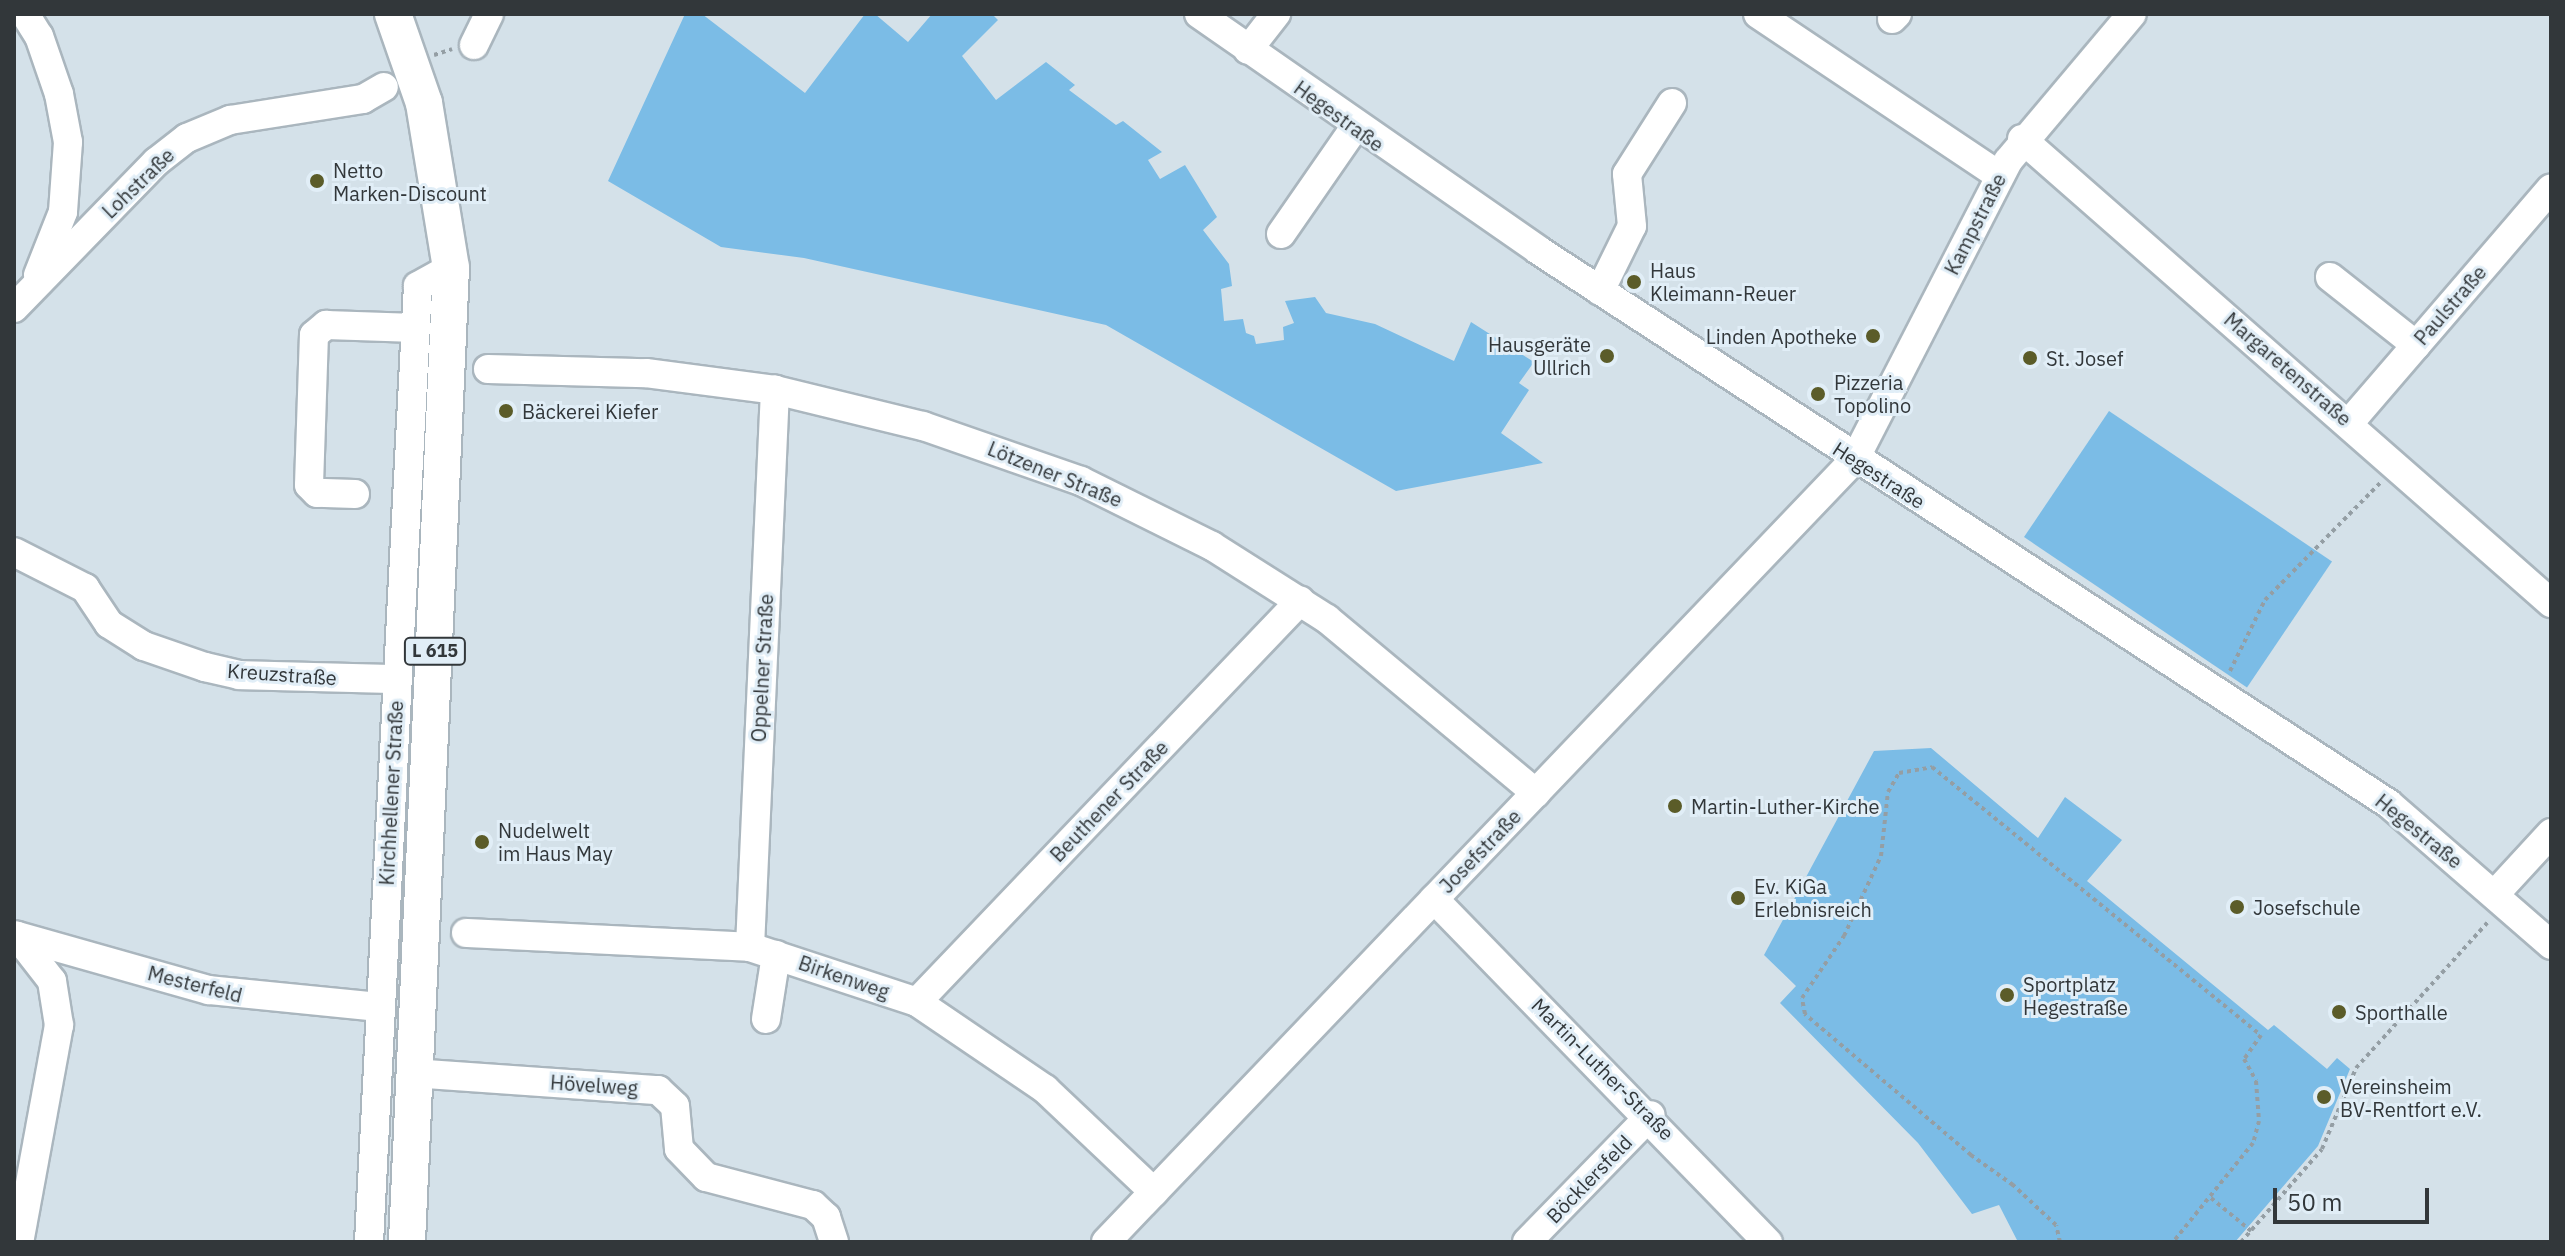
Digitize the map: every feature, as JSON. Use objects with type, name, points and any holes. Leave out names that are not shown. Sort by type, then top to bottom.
[{"type":"main road","name":"Kirchhellener Straße","points":[[393,14],[424,103],[451,268],[450,372],[412,1073],[407,1242]]},
{"type":"street","points":[[25,14],[39,36],[59,94],[68,142],[63,212],[35,283]]},
{"type":"street","points":[[474,45],[489,14]]},
{"type":"street","name":"Hegestraße","points":[[1199,14],[1355,127],[1600,291],[2389,804],[2551,945]]},
{"type":"street","points":[[1248,50],[1276,14]]},
{"type":"street","points":[[1758,14],[2000,176]]},
{"type":"street","name":"Kampstraße","points":[[1855,459],[2022,139],[2132,14]]},
{"type":"street","name":"Lohstraße","points":[[14,308],[35,283],[187,138],[230,120],[363,99],[384,87]]},
{"type":"street","points":[[1600,291],[1632,226],[1627,174],[1672,103]]},
{"type":"street","points":[[1281,234],[1355,127]]},
{"type":"street","name":"Margaretenstraße","points":[[2022,139],[2398,464],[2551,603]]},
{"type":"street","name":"Paulstraße","points":[[2350,422],[2551,188]]},
{"type":"street","name":"Kirchhellener Straße","points":[[369,1242],[418,286],[451,268]]},
{"type":"street","points":[[2330,277],[2416,345]]},
{"type":"street","points":[[355,494],[317,493],[309,485],[314,335],[326,325],[416,328]]},
{"type":"street","name":"Lötzener Straße","points":[[488,369],[646,373],[775,390],[923,426],[1050,469],[1212,546],[1300,601],[1360,643],[1536,793]]},
{"type":"street","name":"Oppelner Straße","points":[[766,1019],[763,951],[775,390]]},
{"type":"street","name":"Josefstraße","points":[[1106,1242],[1855,459]]},
{"type":"street","name":"Kreuzstraße","points":[[14,552],[85,588],[109,624],[144,646],[193,663],[239,675],[397,679]]},
{"type":"street","name":"Beuthener Straße","points":[[917,1002],[1300,601]]},
{"type":"street","points":[[2500,898],[2551,833]]},
{"type":"street","name":"Martin-Luther-Straße","points":[[1434,899],[1651,1115],[1768,1242]]},
{"type":"street","name":"Birkenweg","points":[[466,933],[763,951],[917,1002],[1045,1089],[1154,1192]]},
{"type":"street","points":[[15,935],[52,981],[59,1025],[19,1242]]},
{"type":"street","name":"Mesterfeld","points":[[15,935],[209,990],[380,1007]]},
{"type":"street","name":"Hövelweg","points":[[412,1073],[658,1090],[675,1106],[679,1149],[699,1171],[726,1183],[813,1205],[826,1217],[834,1242]]},
{"type":"street","name":"Böcklersfeld","points":[[1527,1242],[1651,1115]]},
{"type":"path","points":[[2219,696],[2265,600],[2398,464]]},
{"type":"path","points":[[2060,1242],[2056,1225],[2013,1185],[1971,1155],[1805,1014],[1802,998],[1844,936],[1881,856],[1888,792],[1899,773],[1932,767],[2261,1035],[2244,1059],[2256,1081],[2259,1121],[2253,1143],[2173,1242]]},
{"type":"path","points":[[2241,1242],[2322,1149],[2356,1068],[2500,898]]},
{"type":"path","points":[[2211,1198],[2251,1231]]},
{"type":"shaded area","points":[[685,14],[702,14],[805,93],[865,14],[875,14],[908,42],[932,14],[992,14],[998,20],[962,56],[996,100],[1046,62],[1075,85],[1069,90],[1116,125],[1123,121],[1162,152],[1148,160],[1160,179],[1185,165],[1217,217],[1203,230],[1229,264],[1232,286],[1221,289],[1224,321],[1243,319],[1246,333],[1254,336],[1256,344],[1284,340],[1283,327],[1294,323],[1285,301],[1315,297],[1326,313],[1375,324],[1454,361],[1471,322],[1534,362],[1519,383],[1529,390],[1501,433],[1543,463],[1396,491],[1106,325],[804,258],[721,247],[608,181]]},
{"type":"shaded area","points":[[2109,411],[2332,561],[2247,687],[2024,537]]},
{"type":"shaded area","name":"Sportplatz Hegestraße","points":[[1931,748],[2038,838],[2065,797],[2122,840],[2087,881],[2268,1030],[2274,1025],[2327,1069],[2337,1058],[2350,1069],[2318,1146],[2235,1242],[2018,1242],[1999,1205],[1972,1214],[1918,1143],[1780,1003],[1796,986],[1764,955],[1874,751]]},
{"type":"place","name":"Netto Marken-Discount","points":[[317,181]]},
{"type":"place","name":"Haus Kleimann-Reuer","points":[[1634,282]]},
{"type":"place","name":"Linden Apotheke","points":[[1873,336]]},
{"type":"place","name":"Hausgeräte Ullrich","points":[[1607,356]]},
{"type":"place","name":"St. Josef","points":[[2030,358]]},
{"type":"place","name":"Pizzeria Topolino","points":[[1818,394]]},
{"type":"place","name":"Bäckerei Kiefer","points":[[506,411]]},
{"type":"place","name":"Martin-Luther-Kirche","points":[[1675,806]]},
{"type":"place","name":"Nudelwelt im Haus May","points":[[482,842]]},
{"type":"place","name":"Ev. KiGa Erlebnisreich","points":[[1738,898]]},
{"type":"place","name":"Josefschule","points":[[2237,907]]},
{"type":"place","name":"Sportplatz Hegestraße","points":[[2007,995]]},
{"type":"place","name":"Sporthalle","points":[[2339,1012]]},
{"type":"place","name":"Vereinsheim BV-Rentfort e.V.","points":[[2324,1097]]}]
